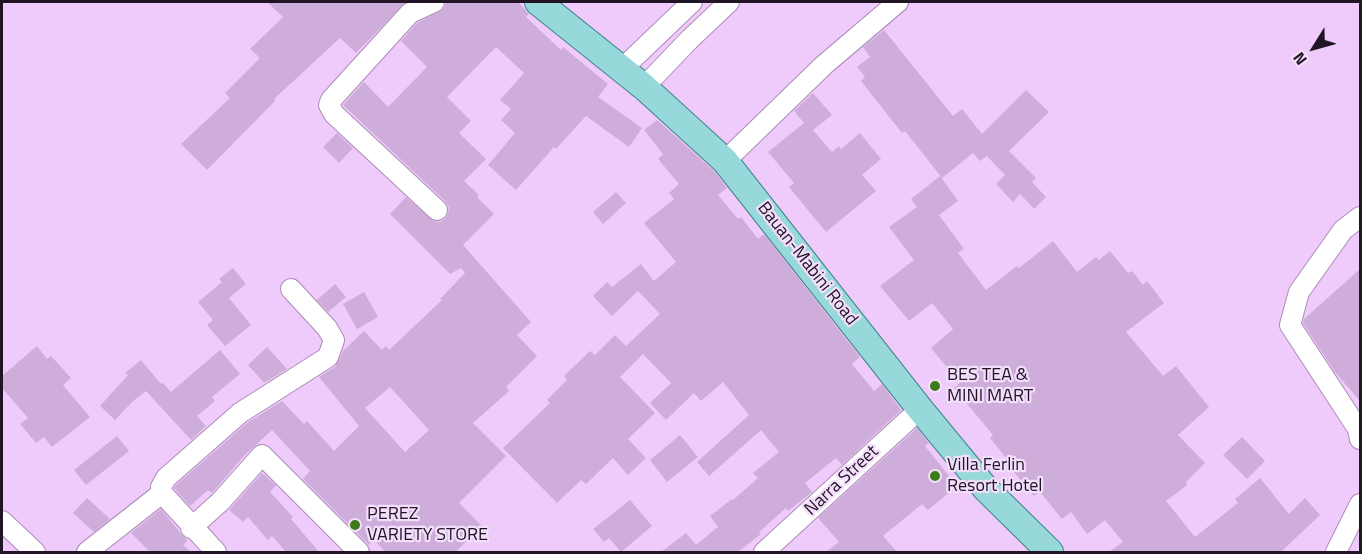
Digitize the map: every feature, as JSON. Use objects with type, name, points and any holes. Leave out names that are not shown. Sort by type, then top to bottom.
[{"type":"main road","name":"Bauan-Mabini Road","points":[[538,2],[644,87],[725,161],[920,409],[986,489],[1050,552]]},
{"type":"street","points":[[434,2],[411,13],[331,100],[329,105],[334,114],[437,210]]},
{"type":"street","points":[[622,69],[692,2]]},
{"type":"street","points":[[644,87],[729,2]]},
{"type":"street","points":[[725,161],[824,65],[898,2]]},
{"type":"street","points":[[1360,217],[1343,230],[1299,292],[1290,325],[1358,429],[1360,439]]},
{"type":"street","points":[[216,552],[191,528],[162,493],[161,487],[166,478],[240,413],[328,357],[334,340],[327,328],[291,289]]},
{"type":"street","name":"Narra Street","points":[[764,552],[920,409]]},
{"type":"street","points":[[191,528],[220,502],[262,456],[359,552]]},
{"type":"street","points":[[87,552],[162,493]]},
{"type":"street","points":[[1336,552],[1360,504]]},
{"type":"street","points":[[2,521],[35,552]]},
{"type":"building","points":[[267,2],[406,2],[356,53],[340,38],[274,99],[276,100],[207,170],[181,144],[230,98],[225,93],[260,58],[250,49],[283,17]]},
{"type":"building","points":[[518,2],[529,14],[526,17],[561,50],[563,47],[608,84],[598,97],[642,128],[629,147],[586,116],[556,149],[554,147],[516,190],[488,165],[515,133],[501,120],[511,109],[500,100],[524,73],[496,47],[447,97],[471,121],[459,133],[486,159],[464,181],[494,214],[463,245],[531,322],[517,335],[537,356],[506,387],[509,391],[473,423],[506,456],[459,503],[484,528],[470,542],[468,540],[455,552],[386,552],[374,540],[369,545],[303,479],[310,471],[272,430],[243,457],[212,493],[208,490],[190,506],[174,488],[175,486],[247,423],[282,401],[304,424],[307,421],[334,451],[359,426],[319,377],[335,367],[343,351],[364,331],[382,350],[386,346],[389,350],[442,300],[440,299],[465,273],[461,268],[450,274],[390,214],[406,197],[434,221],[440,222],[448,213],[449,207],[445,201],[343,105],[364,82],[388,107],[427,67],[401,41],[417,23],[443,9],[446,3]],"holes":[[[390,387],[429,430],[405,452],[365,408]]]},
{"type":"building","points":[[884,30],[953,116],[962,109],[982,134],[1026,90],[1049,112],[1009,151],[1036,178],[1032,182],[1046,197],[1034,209],[1020,194],[1013,202],[996,184],[1005,175],[987,156],[980,161],[973,153],[942,178],[905,131],[902,133],[861,81],[865,77],[857,67],[870,57],[863,47]]},
{"type":"building","points":[[813,93],[832,115],[813,130],[832,152],[839,146],[841,149],[860,133],[881,159],[862,175],[876,191],[826,232],[789,187],[794,183],[768,152],[804,123],[794,111]]},
{"type":"building","points":[[657,120],[714,171],[727,188],[718,195],[738,219],[741,217],[758,239],[764,234],[860,357],[852,364],[874,391],[882,384],[901,410],[842,465],[836,458],[805,483],[812,492],[788,511],[786,508],[759,532],[761,534],[738,552],[661,552],[686,533],[696,545],[718,527],[710,516],[758,478],[753,473],[779,452],[761,430],[709,476],[697,462],[749,415],[723,382],[701,401],[694,393],[666,420],[650,403],[671,383],[643,354],[620,377],[655,413],[628,439],[646,458],[628,475],[613,458],[586,484],[581,480],[557,503],[503,448],[550,403],[547,400],[567,380],[564,376],[590,351],[595,355],[615,335],[626,346],[660,314],[638,291],[612,316],[593,296],[607,282],[612,287],[641,264],[654,281],[676,262],[644,223],[674,199],[669,193],[679,184],[658,159],[663,154],[644,130]]},
{"type":"building","points":[[337,133],[353,148],[339,163],[323,147]]},
{"type":"building","points":[[940,176],[958,201],[939,215],[964,249],[958,253],[986,290],[1053,241],[1077,272],[1096,257],[1099,260],[1110,251],[1128,273],[1132,271],[1143,285],[1147,281],[1164,303],[1126,332],[1163,376],[1176,366],[1209,407],[1178,435],[1205,463],[1186,482],[1187,485],[1166,501],[1195,537],[1238,503],[1235,499],[1260,478],[1289,514],[1305,498],[1320,515],[1281,552],[1109,552],[1123,542],[1105,520],[1087,534],[1071,512],[1062,519],[1040,492],[1034,496],[1008,465],[1011,464],[990,438],[993,435],[954,388],[960,383],[931,348],[953,329],[932,303],[909,321],[880,286],[914,260],[889,227],[917,207],[911,199]]},
{"type":"building","points":[[616,192],[626,203],[603,224],[593,212]]},
{"type":"building","points":[[233,268],[246,284],[229,298],[251,325],[225,346],[207,325],[213,320],[198,302],[222,282],[219,279]]},
{"type":"building","points":[[1360,269],[1360,401],[1335,372],[1303,323],[1304,319]]},
{"type":"building","points":[[335,284],[346,297],[328,312],[317,300]]},
{"type":"building","points":[[364,292],[378,317],[357,329],[343,304]]},
{"type":"building","points":[[37,346],[47,359],[51,356],[71,378],[63,385],[90,417],[52,447],[44,437],[36,443],[20,424],[28,418],[2,388],[2,376]]},
{"type":"building","points":[[267,347],[287,369],[264,383],[248,365]]},
{"type":"building","points":[[220,350],[240,374],[212,397],[215,401],[197,416],[206,426],[191,440],[146,391],[115,420],[100,406],[128,375],[125,373],[141,360],[161,384],[162,382],[171,392]]},
{"type":"building","points":[[917,428],[929,443],[925,446],[957,486],[928,510],[922,504],[883,536],[897,552],[826,552],[839,542],[818,518]]},
{"type":"building","points":[[680,435],[698,457],[667,482],[650,460]]},
{"type":"building","points":[[117,436],[129,451],[86,485],[74,470]]},
{"type":"building","points":[[1242,437],[1265,461],[1247,479],[1223,455]]},
{"type":"building","points":[[262,473],[276,485],[270,492],[293,517],[291,519],[319,552],[286,552],[272,536],[268,540],[248,517],[243,522],[229,510]]},
{"type":"building","points":[[87,498],[110,519],[94,532],[73,513]]},
{"type":"building","points":[[630,500],[652,526],[621,552],[609,538],[604,542],[593,529]]},
{"type":"building","points":[[161,509],[188,540],[183,545],[191,552],[150,552],[131,533]]},
{"type":"place","name":"BES TEA & MINI MART","points":[[935,386]]},
{"type":"place","name":"Villa Ferlin Resort Hotel","points":[[935,476]]},
{"type":"place","name":"PEREZ VARIETY STORE","points":[[355,525]]}]
